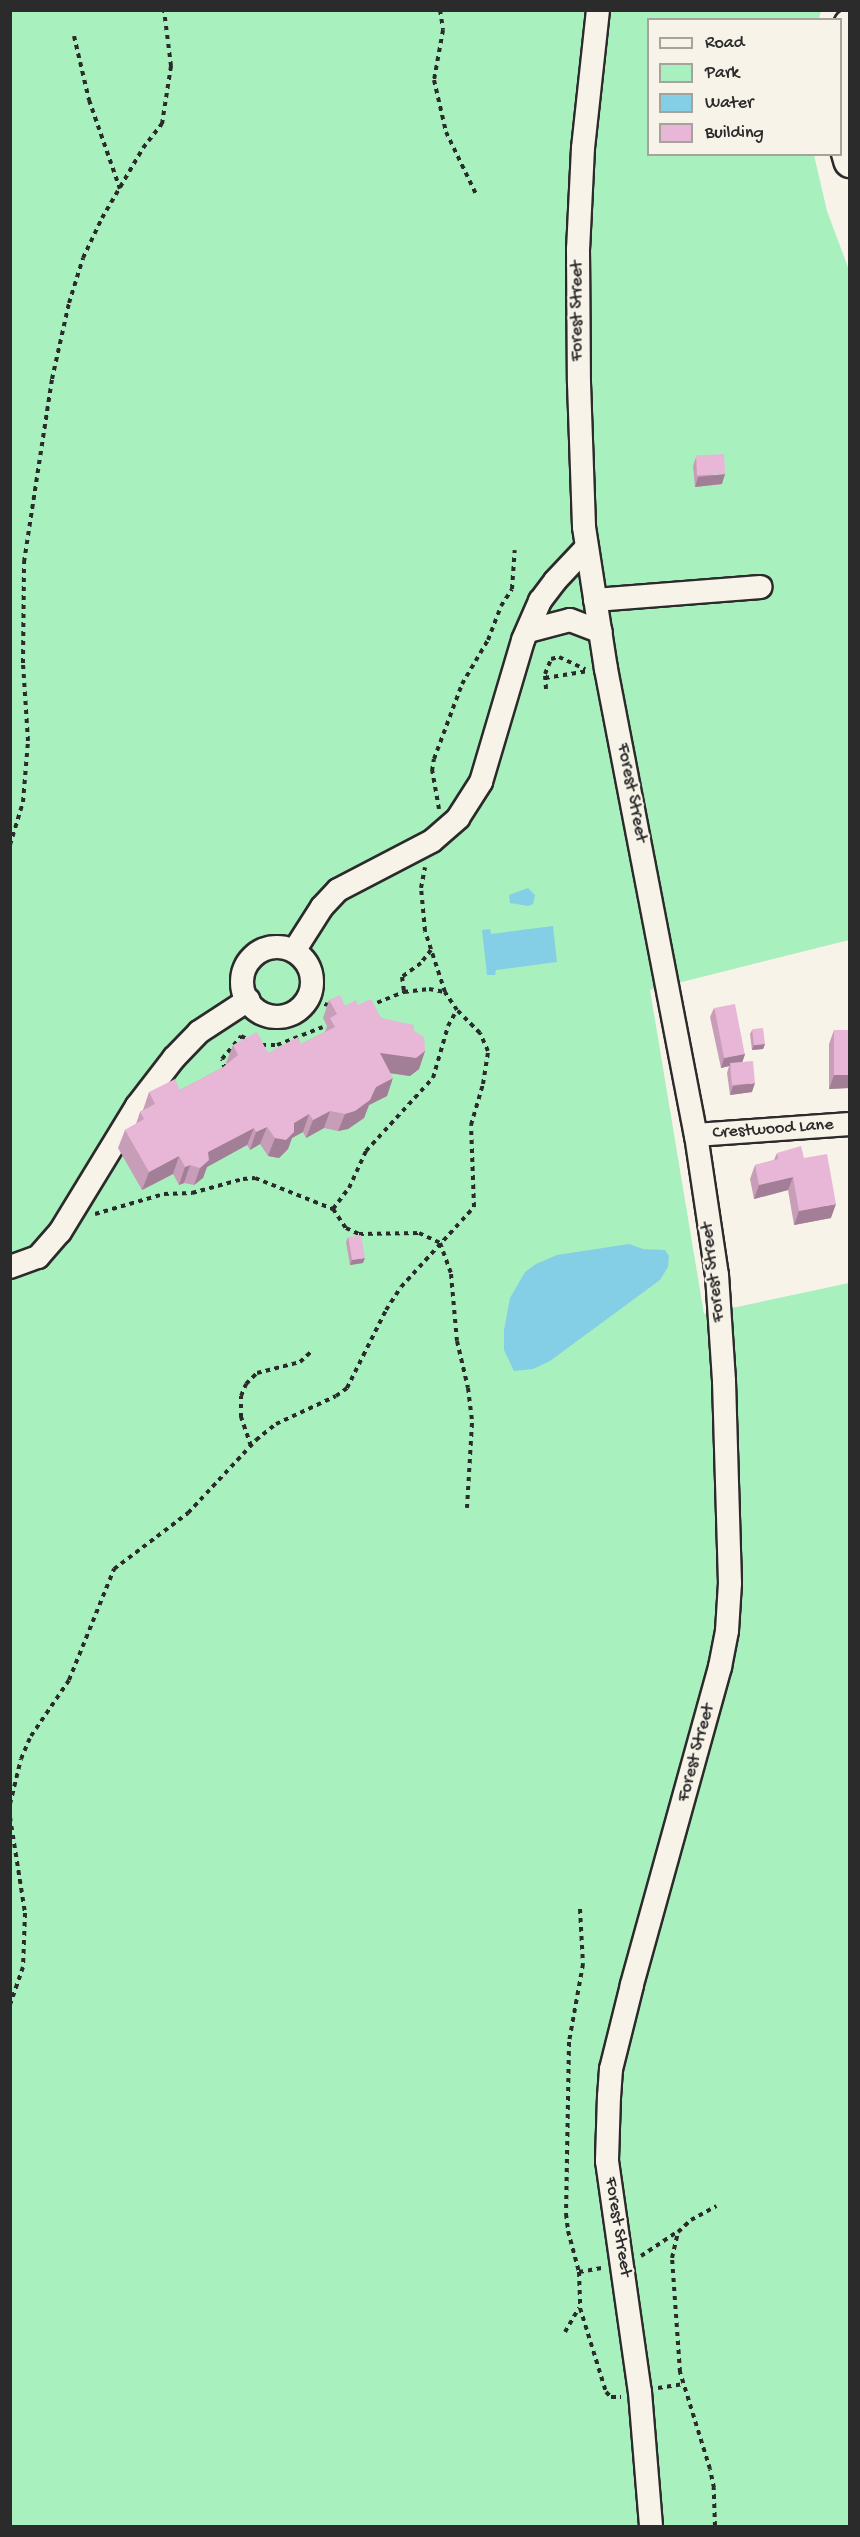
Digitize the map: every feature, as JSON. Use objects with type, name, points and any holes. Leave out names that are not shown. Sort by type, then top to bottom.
[{"type":"highway","points":[[849,25],[845,49],[843,98],[845,142],[849,160]]},
{"type":"street","name":"Forest Street","points":[[598,10],[583,148],[578,249],[579,383],[586,548],[606,669],[696,1136],[720,1308],[730,1601],[728,1631],[720,1667],[611,2069],[607,2161],[640,2392],[651,2526]]},
{"type":"street","points":[[294,951],[322,907],[338,891],[432,841],[458,818],[481,782],[528,630],[540,601],[586,548]]},
{"type":"street","points":[[595,600],[760,587]]},
{"type":"street","points":[[528,630],[570,620],[579,621],[601,632]]},
{"type":"street","points":[[276,946],[294,951],[306,962],[311,972],[312,984],[307,1000],[295,1012],[273,1017],[261,1013],[248,1000],[242,986],[243,974],[255,954],[276,946]]},
{"type":"street","points":[[10,1267],[38,1257],[66,1222],[137,1106],[174,1058],[199,1032],[248,1000]]},
{"type":"street","name":"Crestwood Lane","points":[[696,1136],[849,1124]]},
{"type":"path","points":[[10,845],[23,802],[28,741],[23,663],[24,562],[52,379],[69,303],[83,258],[102,218],[143,148],[162,124],[171,66],[164,10]]},
{"type":"path","points":[[440,10],[442,30],[434,80],[446,132],[476,194]]},
{"type":"path","points":[[74,36],[89,100],[120,190]]},
{"type":"path","points":[[10,1804],[21,1759],[31,1736],[69,1680],[114,1569],[188,1513],[250,1446],[276,1424],[336,1396],[347,1388],[400,1287],[440,1243],[464,1221],[474,1207],[471,1125],[489,1062],[489,1051],[480,1033],[457,1010],[445,992],[425,931],[421,888],[432,841],[441,819],[433,782],[434,759],[462,684],[512,589],[515,550]]},
{"type":"path","points":[[546,689],[545,678],[548,662],[555,657],[564,658],[589,671],[606,669]]},
{"type":"path","points":[[545,678],[581,672]]},
{"type":"path","points":[[404,992],[402,977],[421,963],[431,950]]},
{"type":"path","points":[[362,1008],[404,992],[429,989],[445,992]]},
{"type":"path","points":[[307,1000],[340,1009]]},
{"type":"path","points":[[333,1209],[348,1188],[366,1151],[433,1077],[448,1026],[457,1010]]},
{"type":"path","points":[[228,1074],[222,1059],[241,1036],[260,1045],[280,1044],[323,1027]]},
{"type":"path","points":[[280,1044],[284,1053]]},
{"type":"path","points":[[66,1222],[164,1194],[192,1193],[243,1179],[255,1178],[333,1209],[346,1228],[359,1234],[419,1233],[440,1243],[451,1274],[457,1341],[468,1388],[472,1423],[467,1508]]},
{"type":"path","points":[[250,1446],[240,1406],[246,1384],[257,1373],[300,1362],[312,1351]]},
{"type":"path","points":[[10,1817],[25,1913],[22,1967],[10,2004]]},
{"type":"path","points":[[580,1909],[583,1964],[569,2042],[566,2214],[567,2231],[579,2272],[580,2308],[606,2392],[611,2397],[618,2398],[684,2384]]},
{"type":"path","points":[[715,2526],[714,2488],[710,2469],[680,2372],[672,2249],[678,2232],[684,2225],[716,2206]]},
{"type":"path","points":[[565,2332],[580,2308]]},
{"type":"green space","points":[[10,11],[821,11],[819,18],[647,18],[647,156],[814,156],[827,211],[849,270],[849,940],[650,990],[704,1314],[849,1283],[849,2526],[11,2526]]},
{"type":"water","points":[[528,888],[535,895],[533,904],[528,906],[510,903],[509,895]]},
{"type":"water","points":[[553,926],[557,962],[496,970],[495,975],[487,975],[482,930],[490,929],[491,934]]},
{"type":"water","points":[[629,1244],[643,1249],[665,1250],[669,1256],[668,1267],[660,1280],[550,1361],[533,1369],[514,1371],[504,1350],[504,1330],[510,1298],[525,1272],[536,1264],[557,1255]]},
{"type":"building","points":[[724,454],[725,474],[697,475],[696,455]]},
{"type":"building","points":[[340,995],[345,1006],[356,1000],[358,1005],[371,999],[381,1018],[414,1025],[414,1031],[424,1037],[425,1051],[416,1058],[380,1053],[393,1078],[376,1087],[370,1100],[355,1111],[345,1114],[330,1111],[313,1120],[309,1114],[294,1123],[294,1132],[286,1140],[275,1138],[267,1127],[256,1132],[254,1128],[208,1152],[209,1160],[200,1168],[190,1165],[185,1167],[179,1156],[149,1172],[125,1130],[144,1119],[140,1112],[155,1104],[149,1092],[175,1079],[180,1090],[222,1068],[238,1055],[233,1045],[257,1032],[268,1053],[298,1037],[301,1044],[335,1027],[330,1018],[337,1014],[329,1000]]},
{"type":"building","points":[[735,1004],[745,1054],[724,1058],[714,1008]]},
{"type":"building","points":[[763,1028],[765,1044],[754,1045],[752,1029]]},
{"type":"building","points":[[834,1030],[849,1030],[849,1075],[834,1075]]},
{"type":"building","points":[[753,1061],[755,1083],[732,1085],[730,1063]]},
{"type":"building","points":[[801,1146],[804,1158],[827,1154],[836,1204],[799,1211],[793,1177],[759,1185],[755,1165],[778,1159],[777,1153]]},
{"type":"building","points":[[361,1235],[365,1258],[352,1260],[348,1237]]}]
